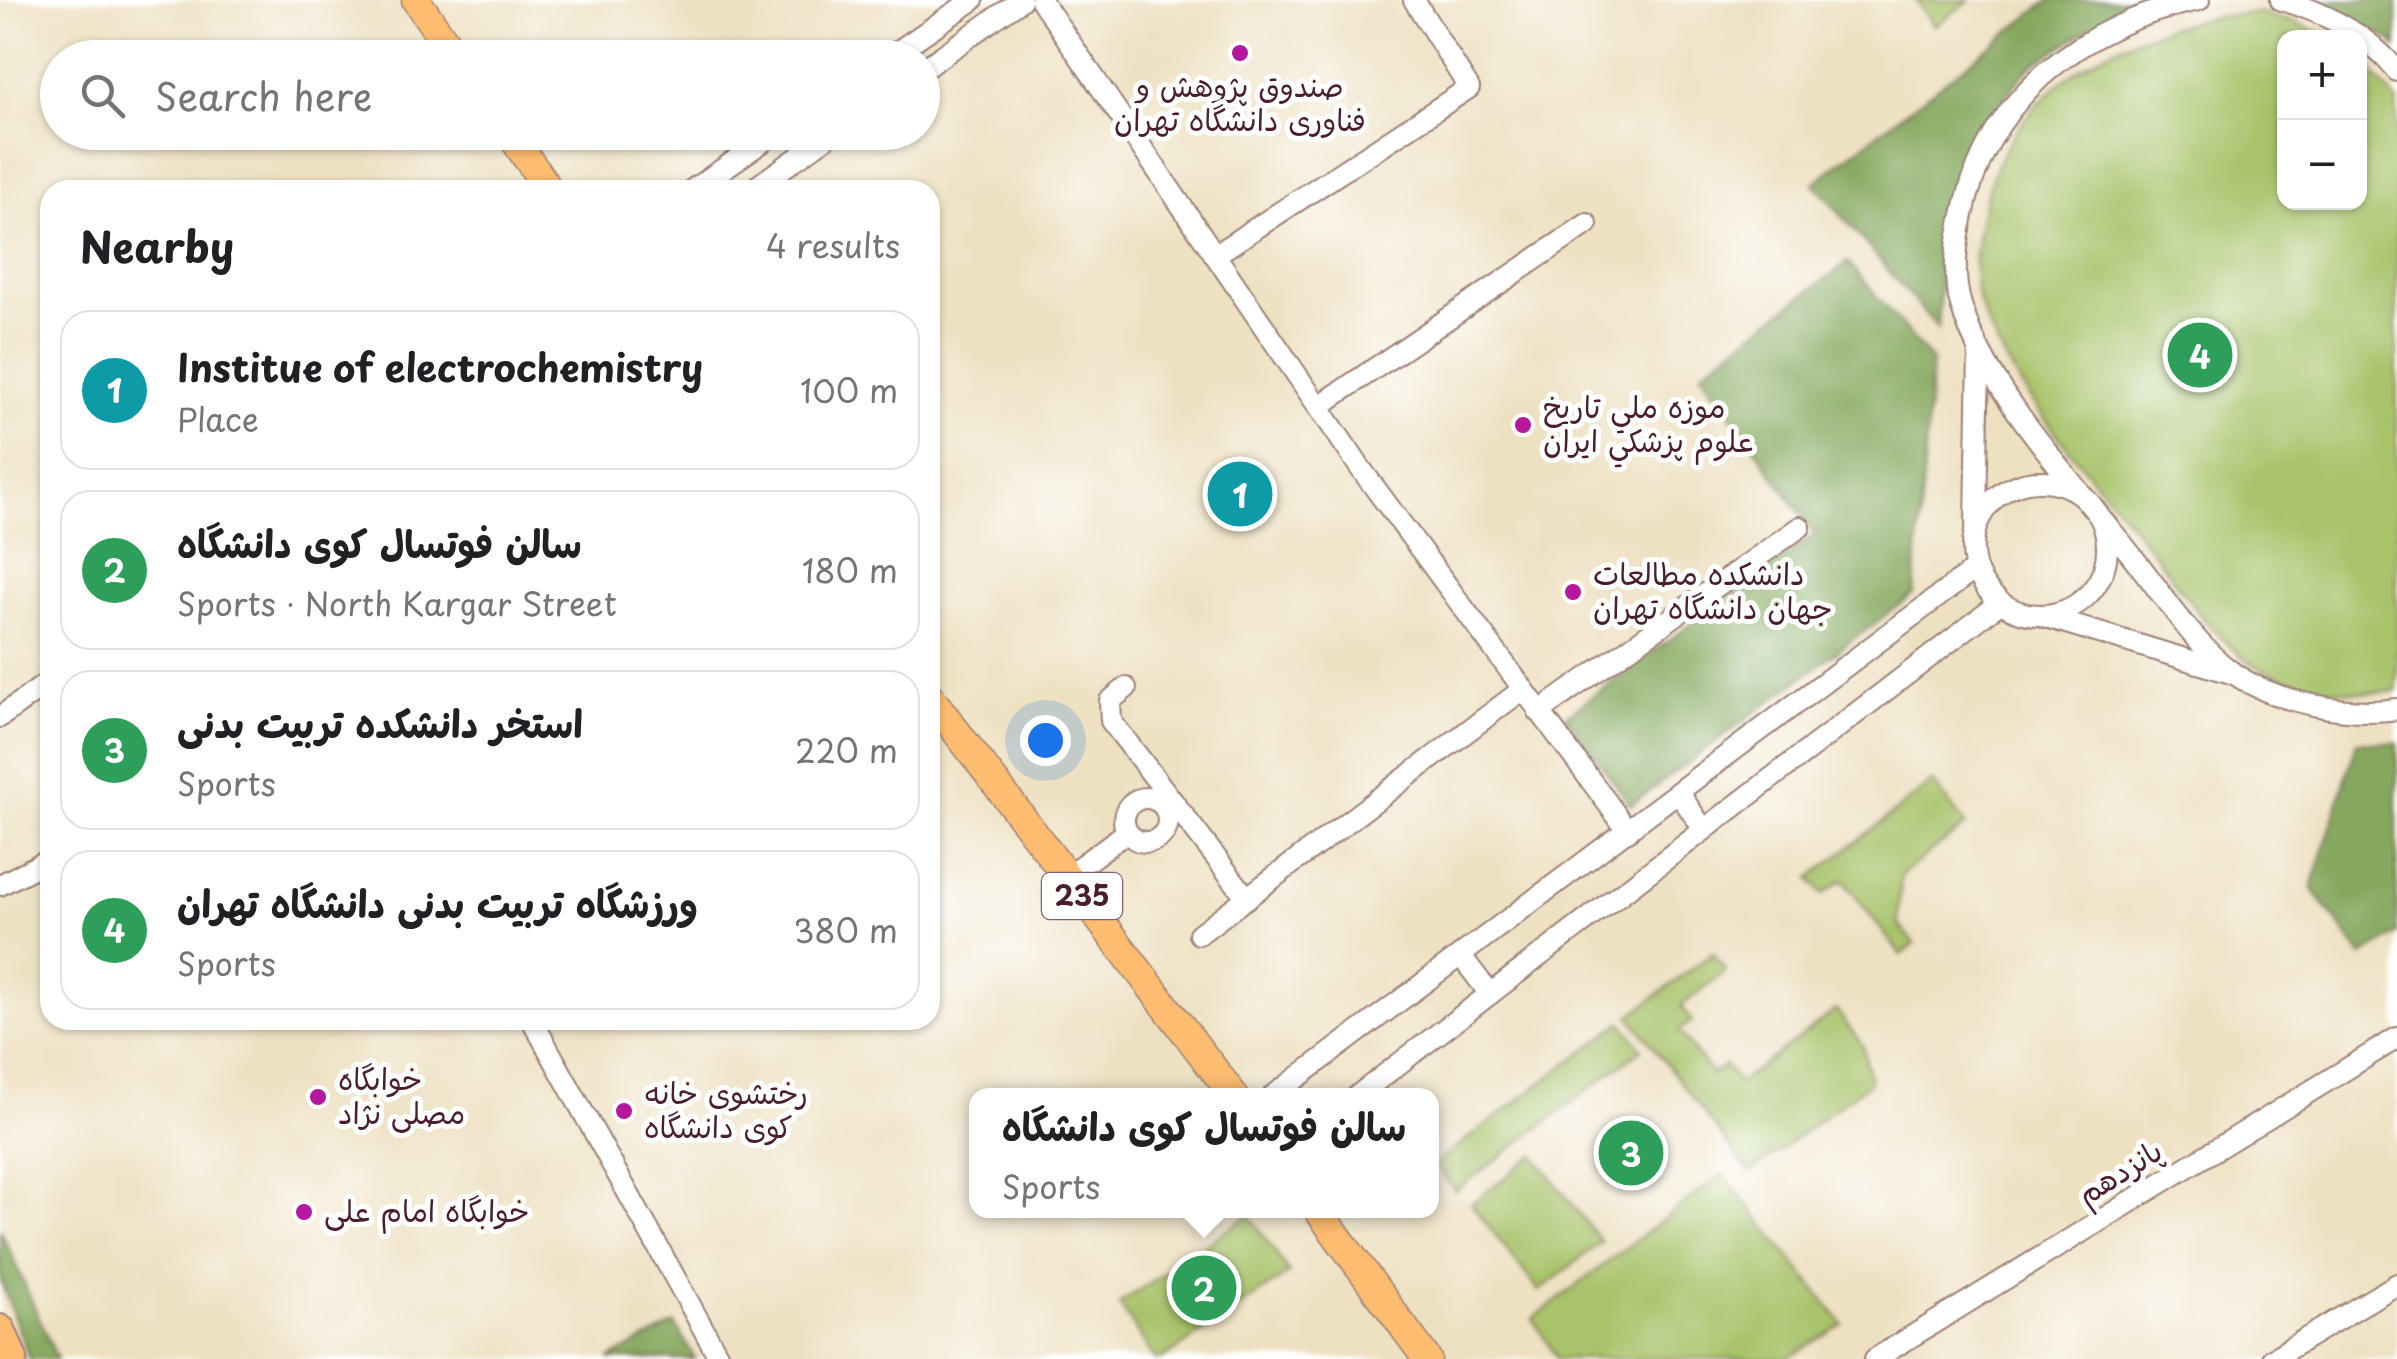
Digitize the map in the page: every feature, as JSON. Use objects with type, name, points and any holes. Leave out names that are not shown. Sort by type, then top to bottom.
[{"type":"highway","points":[[0,1330],[12,1359]]},
{"type":"main road","points":[[416,0],[444,40]]},
{"type":"main road","points":[[521,150],[542,180]]},
{"type":"main road","name":"235","points":[[940,710],[1228,1088]]},
{"type":"main road","points":[[1324,1218],[1427,1359]]},
{"type":"street","points":[[914,40],[973,0]]},
{"type":"street","points":[[940,57],[1021,0]]},
{"type":"street","points":[[1041,0],[1318,407],[1628,831]]},
{"type":"street","points":[[1215,255],[1468,88],[1414,0]]},
{"type":"street","points":[[2199,0],[2123,22],[2077,46],[2038,76],[1988,140],[1971,176],[1954,265],[1961,306],[1996,379],[2194,634],[2235,674]]},
{"type":"street","points":[[2281,0],[2309,8],[2350,30],[2383,54],[2397,71]]},
{"type":"street","points":[[707,180],[751,150]]},
{"type":"street","points":[[766,180],[809,150]]},
{"type":"street","points":[[1318,407],[1588,224]]},
{"type":"street","points":[[1980,348],[1976,525],[1972,548],[1975,569],[2000,603],[2235,674],[2276,693],[2315,704],[2397,710]]},
{"type":"street","points":[[1976,525],[1996,497],[2027,481],[2051,481],[2073,488],[2091,503],[2104,523],[2108,546],[2105,567],[2081,602],[2041,616]]},
{"type":"street","points":[[1539,712],[1800,528]]},
{"type":"street","points":[[1284,1088],[1975,569]]},
{"type":"street","points":[[1367,1088],[2000,603]]},
{"type":"street","points":[[0,717],[40,688]]},
{"type":"street","points":[[1126,688],[1110,702],[1111,721],[1167,802],[1247,898]]},
{"type":"street","points":[[1199,934],[1522,690]]},
{"type":"street","points":[[1679,792],[1704,830]]},
{"type":"street","points":[[1127,832],[1126,810],[1136,799],[1167,802]]},
{"type":"street","points":[[1127,832],[1146,842],[1160,838],[1169,819],[1167,802]]},
{"type":"street","points":[[1067,876],[1127,832]]},
{"type":"street","points":[[0,885],[40,864]]},
{"type":"street","points":[[1461,956],[1490,994]]},
{"type":"street","points":[[538,1030],[720,1359]]},
{"type":"street","name":"پانزدهم","points":[[1875,1359],[2397,1038]]},
{"type":"street","points":[[2272,1359],[2397,1284]]},
{"type":"green space","points":[[1915,0],[1970,0],[1935,26]]},
{"type":"green space","points":[[2050,0],[2174,0],[2097,24],[2031,66],[1980,127],[1944,204],[1938,329],[1814,183]]},
{"type":"green space","points":[[2312,0],[2397,0],[2397,47],[2391,40]]},
{"type":"green space","points":[[2260,13],[2312,30],[2277,30],[2277,210],[2367,210],[2367,67],[2397,101],[2397,691],[2339,691],[2297,682],[2259,668],[2229,645],[2027,395],[1991,332],[1976,290],[1974,268],[1982,212],[1997,166],[2019,126],[2049,93],[2085,65],[2168,28]]},
{"type":"green space","points":[[1848,262],[1932,362],[1914,594],[1631,805],[1565,716],[1815,534],[1701,372]]},
{"type":"green space","points":[[2357,742],[2397,743],[2397,934],[2362,956],[2312,888]]},
{"type":"green space","points":[[1933,782],[1966,825],[1901,875],[1898,923],[1915,944],[1901,955],[1843,880],[1823,895],[1810,878]]},
{"type":"green space","points":[[1713,953],[1726,971],[1681,1006],[1692,1021],[1679,1031],[1712,1074],[1725,1065],[1739,1083],[1836,1010],[1863,1046],[1870,1082],[1750,1173],[1630,1016]]},
{"type":"green space","points":[[1622,1022],[1642,1049],[1455,1191],[1439,1169],[1439,1161]]},
{"type":"green space","points":[[1534,1155],[1601,1242],[1539,1291],[1471,1204]]},
{"type":"green space","points":[[1723,1174],[1843,1324],[1787,1359],[1557,1359],[1533,1319]]},
{"type":"green space","points":[[1245,1218],[1251,1218],[1289,1273],[1163,1359],[1155,1359],[1119,1304]]},
{"type":"green space","points":[[0,1229],[57,1359],[29,1359],[0,1278]]},
{"type":"green space","points":[[675,1324],[695,1359],[609,1359]]},
{"type":"place","name":"صندوق پژوهش و فناوری دانشگاه تهران","points":[[1240,53]]},
{"type":"place","name":"ورزشگاه تربیت بدنی دانشگاه تهران","points":[[2200,355]]},
{"type":"place","name":"موزه ملي تاريخ علوم پزشكي ايران","points":[[1523,425]]},
{"type":"place","name":"Institue of electrochemistry","points":[[1240,494]]},
{"type":"place","name":"دانشکده مطالعات جهان دانشگاه تهران","points":[[1573,592]]},
{"type":"place","name":"خوابگاه مصلی نژاد","points":[[318,1097]]},
{"type":"place","name":"رختشوی خانه کوی دانشگاه","points":[[624,1111]]},
{"type":"place","name":"استخر دانشکده تربیت بدنی","points":[[1631,1153]]},
{"type":"place","name":"خوابگاه امام علی","points":[[304,1212]]},
{"type":"place","name":"سالن فوتسال کوی دانشگاه","points":[[1204,1288]]}]
